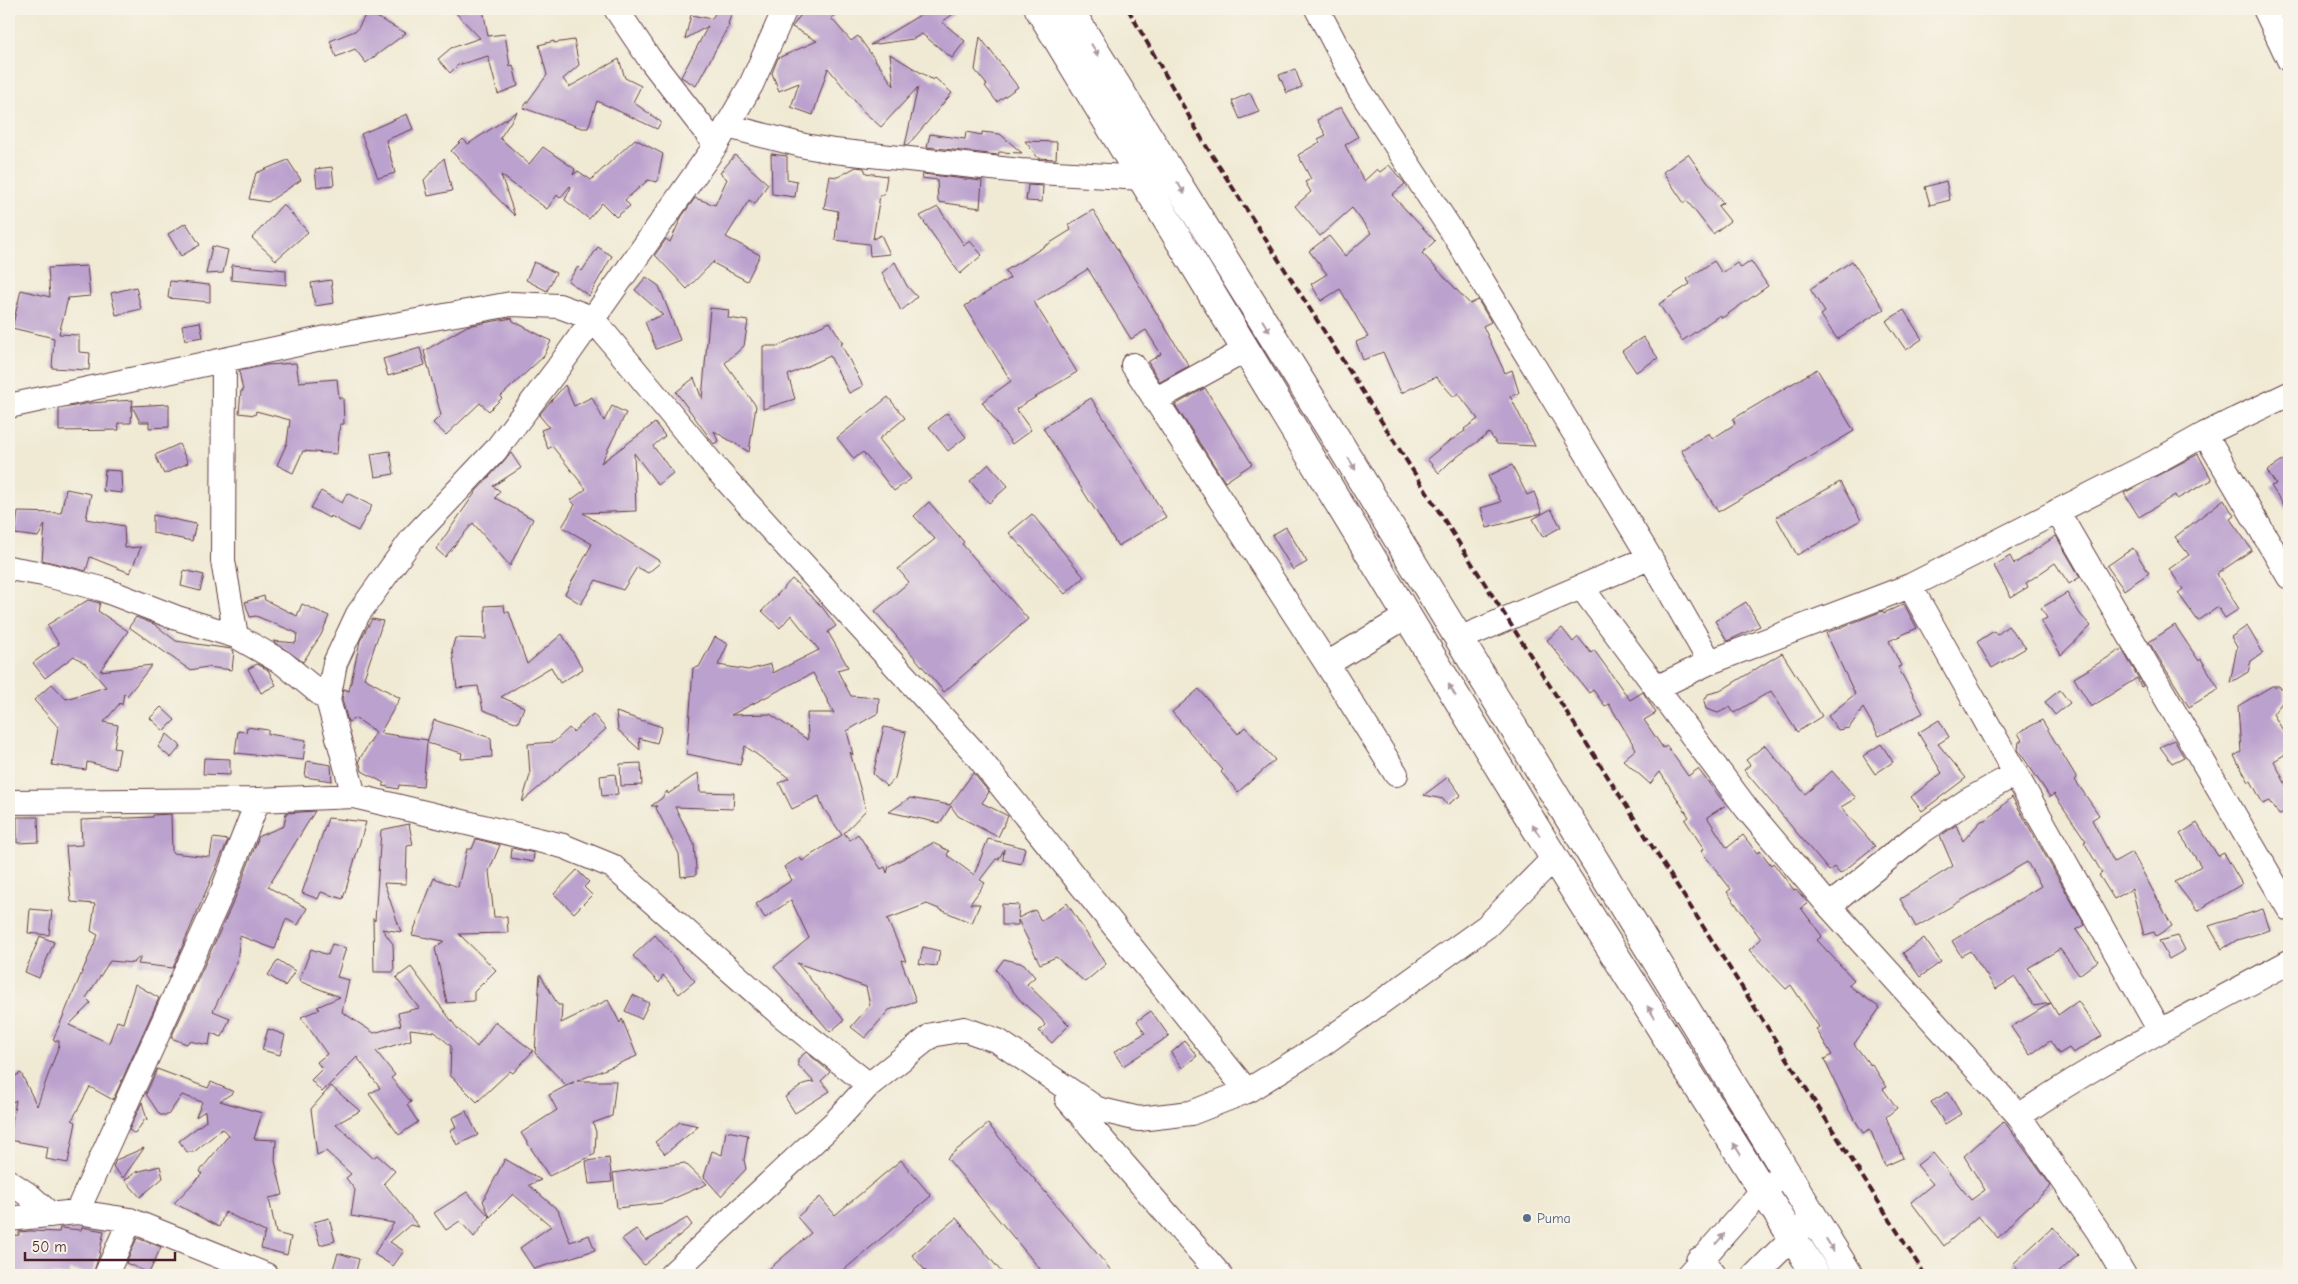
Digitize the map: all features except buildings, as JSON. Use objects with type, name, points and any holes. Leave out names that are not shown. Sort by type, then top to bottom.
[{"type":"highway","points":[[1039,9],[1554,858],[1816,1275]]},
{"type":"highway","points":[[1069,9],[1459,639],[1849,1275]]},
{"type":"street","points":[[616,9],[649,58],[722,136],[834,151],[1020,171],[1143,178]]},
{"type":"street","points":[[354,796],[328,700],[335,663],[358,614],[412,539],[495,451],[558,368],[722,136],[751,85],[785,9]]},
{"type":"street","points":[[1317,9],[1359,89],[1455,236],[1650,558],[1710,662]]},
{"type":"street","points":[[2266,9],[2289,60]]},
{"type":"street","points":[[9,406],[345,334],[511,304],[559,306],[592,318],[718,471],[974,752],[1247,1091]]},
{"type":"street","points":[[1155,400],[1246,350]]},
{"type":"street","points":[[224,360],[223,561],[236,636]]},
{"type":"street","points":[[1133,365],[1396,774]]},
{"type":"street","points":[[1656,688],[1710,662],[1910,586],[2205,434],[2289,394]]},
{"type":"street","points":[[2205,434],[2289,577]]},
{"type":"street","points":[[2057,511],[2289,908]]},
{"type":"street","points":[[1459,639],[1650,558]]},
{"type":"street","points":[[9,568],[43,574],[102,589],[176,618],[236,636],[283,663],[328,700]]},
{"type":"street","points":[[1910,586],[2160,1031]]},
{"type":"street","points":[[1582,588],[1747,809],[1829,906],[2019,1116],[2098,1231],[2124,1275]]},
{"type":"street","points":[[1327,664],[1407,616]]},
{"type":"street","points":[[1829,906],[1921,832],[1968,801],[2015,774]]},
{"type":"street","points":[[9,802],[258,800],[354,796],[563,846],[612,866],[781,1015],[869,1085]]},
{"type":"street","points":[[78,1212],[219,899],[258,800]]},
{"type":"street","points":[[671,1275],[836,1121],[869,1085],[932,1036],[964,1029],[998,1041],[1096,1109],[1139,1119],[1192,1113],[1247,1091],[1320,1046],[1487,926],[1554,858]]},
{"type":"street","points":[[2019,1116],[2046,1097],[2160,1031],[2289,962]]},
{"type":"street","points":[[1048,1077],[1220,1275]]},
{"type":"street","points":[[1700,1271],[1762,1191],[1786,1174]]},
{"type":"street","points":[[9,1182],[30,1196],[51,1215]]},
{"type":"street","points":[[9,1220],[78,1212],[130,1220],[266,1275]]},
{"type":"street","points":[[1755,1275],[1813,1217]]},
{"type":"street","points":[[106,1275],[130,1220]]},
{"type":"railway","points":[[1128,9],[1203,141],[1925,1275]]},
{"type":"place","name":"Puma","points":[[1527,1218]]}]
